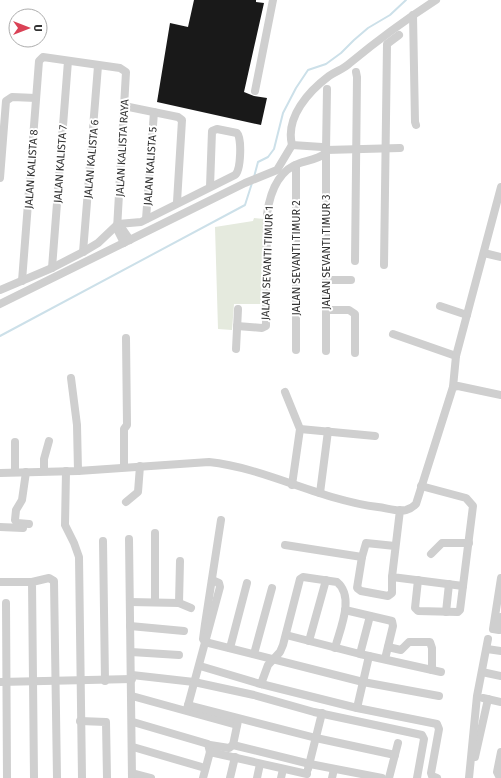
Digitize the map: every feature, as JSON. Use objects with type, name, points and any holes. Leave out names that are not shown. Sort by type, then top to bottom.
[{"type":"street","points":[[255,91],[273,0]]},
{"type":"street","points":[[0,304],[245,183],[277,170],[292,145],[293,118],[298,108],[309,95],[331,75],[348,65],[386,33],[436,0]]},
{"type":"street","points":[[413,15],[414,122],[416,125]]},
{"type":"street","points":[[384,265],[384,148],[387,44],[399,35]]},
{"type":"street","name":"JALAN KALISTA 8","points":[[22,281],[39,61],[41,58],[68,61]]},
{"type":"street","points":[[68,61],[98,66]]},
{"type":"street","name":"JALAN KALISTA 7","points":[[52,268],[68,61]]},
{"type":"street","name":"JALAN KALISTA RAYA","points":[[98,66],[120,68],[125,71],[118,224]]},
{"type":"street","name":"JALAN KALISTA 6","points":[[83,252],[98,66]]},
{"type":"street","points":[[355,261],[356,72]]},
{"type":"street","name":"JALAN SEVANTI TIMUR 3","points":[[326,351],[327,89]]},
{"type":"street","points":[[0,178],[7,98],[36,98]]},
{"type":"street","points":[[124,106],[178,117],[182,120],[177,202]]},
{"type":"street","name":"JALAN KALISTA 5","points":[[146,219],[154,112]]},
{"type":"street","points":[[0,290],[52,268],[83,252],[98,243],[118,224],[137,222],[146,219],[177,202],[210,187],[237,173],[239,136],[237,132],[217,129],[212,132],[210,187]]},
{"type":"street","points":[[292,145],[322,147],[326,152]]},
{"type":"street","points":[[296,165],[319,159],[326,152],[356,149],[400,148]]},
{"type":"street","name":"JALAN SEVANTI TIMUR 1","points":[[237,326],[262,328],[266,326],[267,214],[269,200],[272,190],[280,177],[296,165]]},
{"type":"street","name":"JALAN SEVANTI TIMUR 2","points":[[296,165],[296,350]]},
{"type":"street","points":[[0,473],[78,471],[200,462],[222,463],[358,504],[400,510],[408,509],[414,506],[453,387],[456,356],[501,187]]},
{"type":"street","points":[[118,224],[122,227],[127,241]]},
{"type":"street","points":[[484,253],[501,257]]},
{"type":"street","points":[[326,280],[351,280]]},
{"type":"street","points":[[440,306],[467,315]]},
{"type":"street","points":[[236,350],[238,310]]},
{"type":"street","points":[[326,310],[349,310],[355,314],[355,353]]},
{"type":"street","points":[[393,334],[456,356]]},
{"type":"street","points":[[124,467],[124,429],[127,425],[126,338]]},
{"type":"street","points":[[70,378],[77,425],[78,471]]},
{"type":"street","points":[[453,387],[458,386],[501,395]]},
{"type":"street","points":[[285,392],[300,429],[292,485]]},
{"type":"street","points":[[300,429],[375,436]]},
{"type":"street","points":[[320,493],[328,431]]},
{"type":"street","points":[[44,472],[44,459],[49,441]]},
{"type":"street","points":[[15,442],[15,472]]},
{"type":"street","points":[[126,502],[138,492],[140,466]]},
{"type":"street","points":[[66,471],[65,525],[73,539],[79,557],[82,681],[80,721],[82,778]]},
{"type":"street","points":[[0,527],[28,526],[17,523],[15,520],[16,510],[22,500],[26,472]]},
{"type":"street","points":[[418,580],[416,610],[457,612],[460,610],[474,511],[469,500],[421,486]]},
{"type":"street","points":[[395,546],[367,543],[362,557],[357,586],[359,590],[390,595],[392,593],[392,577],[400,510]]},
{"type":"street","points":[[187,707],[200,666],[220,585],[212,580],[221,520]]},
{"type":"street","points":[[155,533],[155,602]]},
{"type":"street","points":[[129,539],[133,747],[132,775],[151,778]]},
{"type":"street","points":[[103,541],[105,681]]},
{"type":"street","points":[[431,554],[442,543],[469,543]]},
{"type":"street","points":[[285,545],[362,557]]},
{"type":"street","points":[[179,603],[180,560]]},
{"type":"street","points":[[261,684],[268,665],[280,652],[301,578],[304,576],[339,584],[346,599],[335,648]]},
{"type":"street","points":[[392,577],[463,586]]},
{"type":"street","points":[[0,582],[32,582],[49,578],[54,581],[58,778]]},
{"type":"street","points":[[501,578],[492,629],[499,630],[501,617]]},
{"type":"street","points":[[309,641],[326,580]]},
{"type":"street","points":[[32,582],[34,778]]},
{"type":"street","points":[[230,648],[247,583]]},
{"type":"street","points":[[446,612],[449,584]]},
{"type":"street","points":[[254,654],[272,588]]},
{"type":"street","points":[[130,602],[179,603],[191,608]]},
{"type":"street","points":[[6,603],[3,682],[7,778]]},
{"type":"street","points":[[344,610],[392,622],[385,660]]},
{"type":"street","points":[[360,654],[370,616]]},
{"type":"street","points":[[130,626],[184,631]]},
{"type":"street","points":[[286,635],[385,660],[441,672]]},
{"type":"street","points":[[470,774],[477,696],[488,639]]},
{"type":"street","points":[[205,642],[363,682],[440,696]]},
{"type":"street","points":[[388,647],[401,650],[408,642],[430,642],[432,648],[432,670]]},
{"type":"street","points":[[487,649],[501,651]]},
{"type":"street","points":[[131,652],[179,655]]},
{"type":"street","points":[[357,708],[369,656]]},
{"type":"street","points":[[200,666],[261,684],[357,708],[436,724],[439,729],[431,773],[432,776],[436,778]]},
{"type":"street","points":[[482,672],[501,676]]},
{"type":"street","points":[[3,682],[105,681],[132,677],[194,682],[254,695],[322,714],[423,736],[418,778]]},
{"type":"street","points":[[132,696],[187,707],[238,722],[395,755]]},
{"type":"street","points":[[477,696],[501,702]]},
{"type":"street","points":[[470,774],[488,699]]},
{"type":"street","points":[[132,722],[235,757],[307,776],[322,714]]},
{"type":"street","points":[[80,721],[106,722],[107,778]]},
{"type":"street","points":[[233,745],[238,722]]},
{"type":"street","points":[[389,778],[398,743]]},
{"type":"street","points":[[210,748],[229,748],[233,745],[358,776],[381,778]]},
{"type":"street","points":[[133,747],[206,768]]},
{"type":"street","points":[[203,778],[210,748]]},
{"type":"street","points":[[500,778],[497,772],[501,752]]},
{"type":"street","points":[[230,778],[235,757]]},
{"type":"street","points":[[257,778],[260,764]]},
{"type":"street","points":[[281,778],[284,769]]},
{"type":"street","points":[[332,778],[334,769]]},
{"type":"shaded area","points":[[254,218],[264,219],[261,304],[234,304],[232,330],[218,329],[215,227],[253,221]]},
{"type":"building","points":[[194,0],[256,0],[256,2],[264,3],[244,92],[254,96],[267,98],[261,125],[157,102],[170,23],[188,27]]},
{"type":"waterway","points":[[254,177],[258,162],[268,157],[274,149],[283,113],[296,88],[308,70],[326,64],[341,53],[368,28],[390,15],[406,0]]},
{"type":"waterway","points":[[0,336],[245,205],[252,183]]}]
